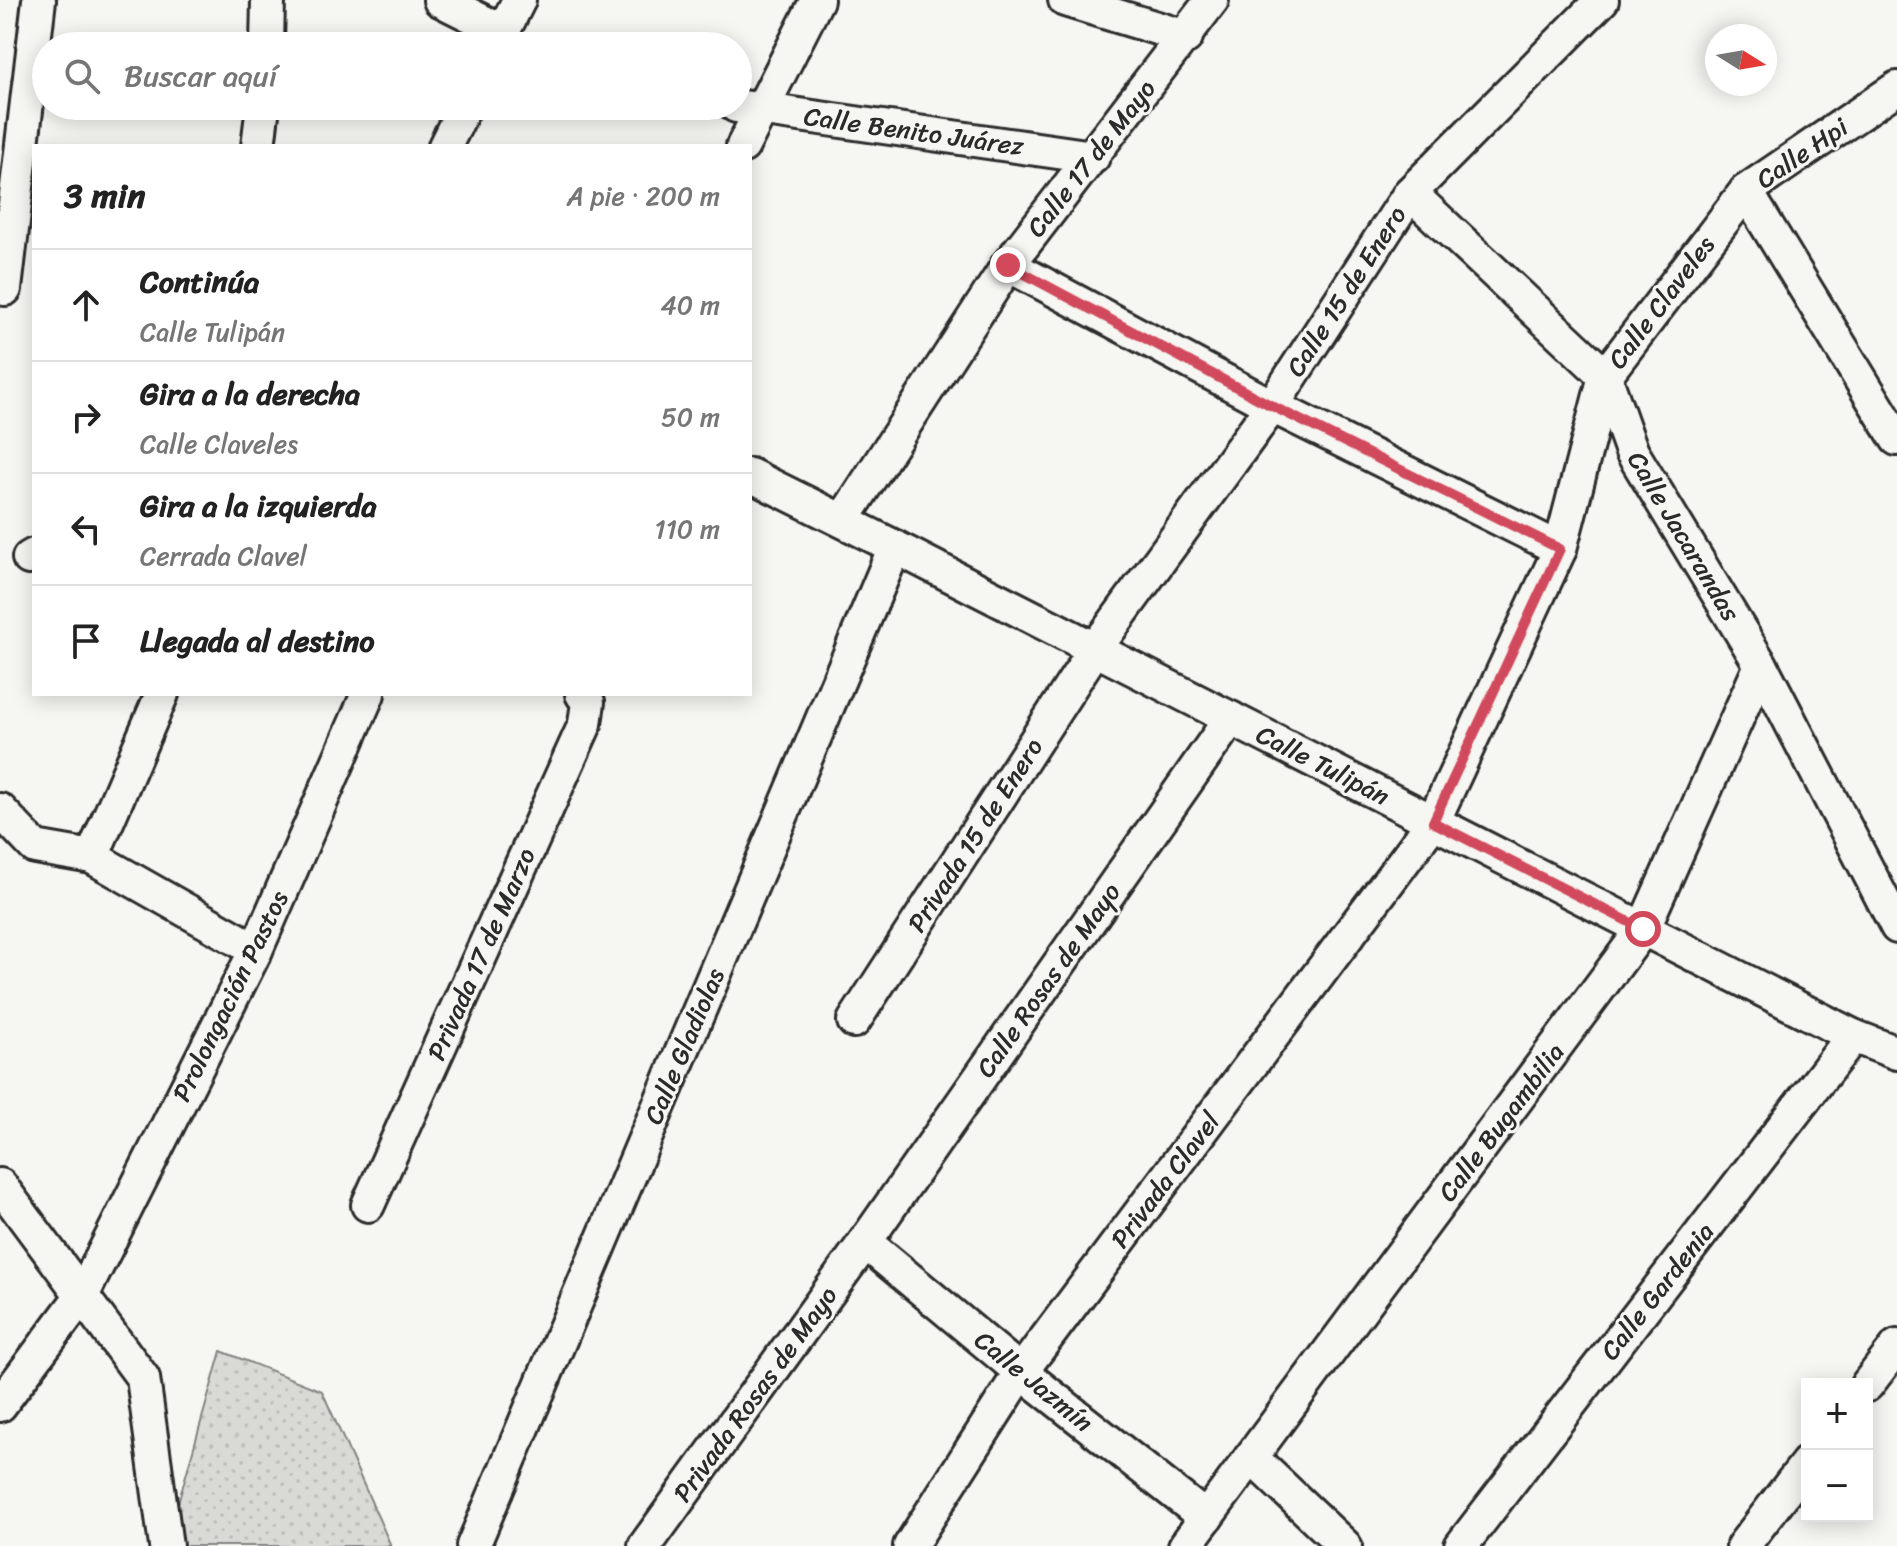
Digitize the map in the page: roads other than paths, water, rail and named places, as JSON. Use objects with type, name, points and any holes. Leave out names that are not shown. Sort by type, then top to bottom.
[{"type":"street","points":[[35,32],[39,0]]},
{"type":"street","points":[[267,32],[268,0]]},
{"type":"street","points":[[440,0],[489,32]]},
{"type":"street","points":[[503,32],[519,0]]},
{"type":"street","points":[[752,102],[817,0]]},
{"type":"street","points":[[1065,0],[1186,37]]},
{"type":"street","name":"Calle 17 de Mayo","points":[[843,520],[1008,265],[1212,0]]},
{"type":"street","name":"Calle 15 de Enero","points":[[1095,649],[1272,406],[1410,193],[1602,0]]},
{"type":"street","points":[[5,289],[32,60]]},
{"type":"street","name":"Calle Hpi","points":[[1746,191],[1897,88]]},
{"type":"street","name":"Calle Benito Juárez","points":[[752,109],[1093,157]]},
{"type":"street","points":[[258,144],[261,120]]},
{"type":"street","points":[[446,144],[458,120]]},
{"type":"street","points":[[743,144],[746,120]]},
{"type":"street","points":[[1746,191],[1897,439]]},
{"type":"street","name":"Calle Claveles","points":[[1433,822],[1560,549],[1605,376],[1746,191]]},
{"type":"street","name":"Calle Jacarandas","points":[[1410,193],[1605,376],[1632,452],[1761,665],[1897,927]]},
{"type":"street","points":[[1008,265],[1272,406],[1560,549]]},
{"type":"street","name":"Calle Tulipán","points":[[752,476],[1853,1036],[1897,1053]]},
{"type":"street","name":"Calle Gladiolas","points":[[473,1546],[895,547]]},
{"type":"street","name":"Privada 15 de Enero","points":[[854,1021],[1095,649]]},
{"type":"street","name":"Calle Bugambilia","points":[[1185,1546],[1643,929],[1761,665]]},
{"type":"street","points":[[92,857],[161,696]]},
{"type":"street","name":"Prolongación Pastos","points":[[0,1405],[83,1294],[256,950],[367,696]]},
{"type":"street","name":"Privada 17 de Marzo","points":[[368,1205],[585,724],[585,698]]},
{"type":"street","name":"Calle Rosas de Mayo","points":[[865,1242],[1231,718]]},
{"type":"street","points":[[0,810],[35,847],[92,857],[256,950]]},
{"type":"street","name":"Privada Clavel","points":[[910,1546],[1021,1372],[1433,822]]},
{"type":"street","name":"Calle Gardenia","points":[[1461,1546],[1853,1036]]},
{"type":"street","points":[[0,1185],[143,1378],[166,1546]]},
{"type":"street","name":"Calle Jazmín","points":[[865,1242],[1021,1372],[1206,1518]]},
{"type":"street","name":"Privada Rosas de Mayo","points":[[645,1546],[865,1242]]},
{"type":"street","points":[[1872,1378],[1897,1346]]},
{"type":"street","points":[[1251,1457],[1345,1546]]},
{"type":"street","points":[[1743,1546],[1801,1471]]}]
